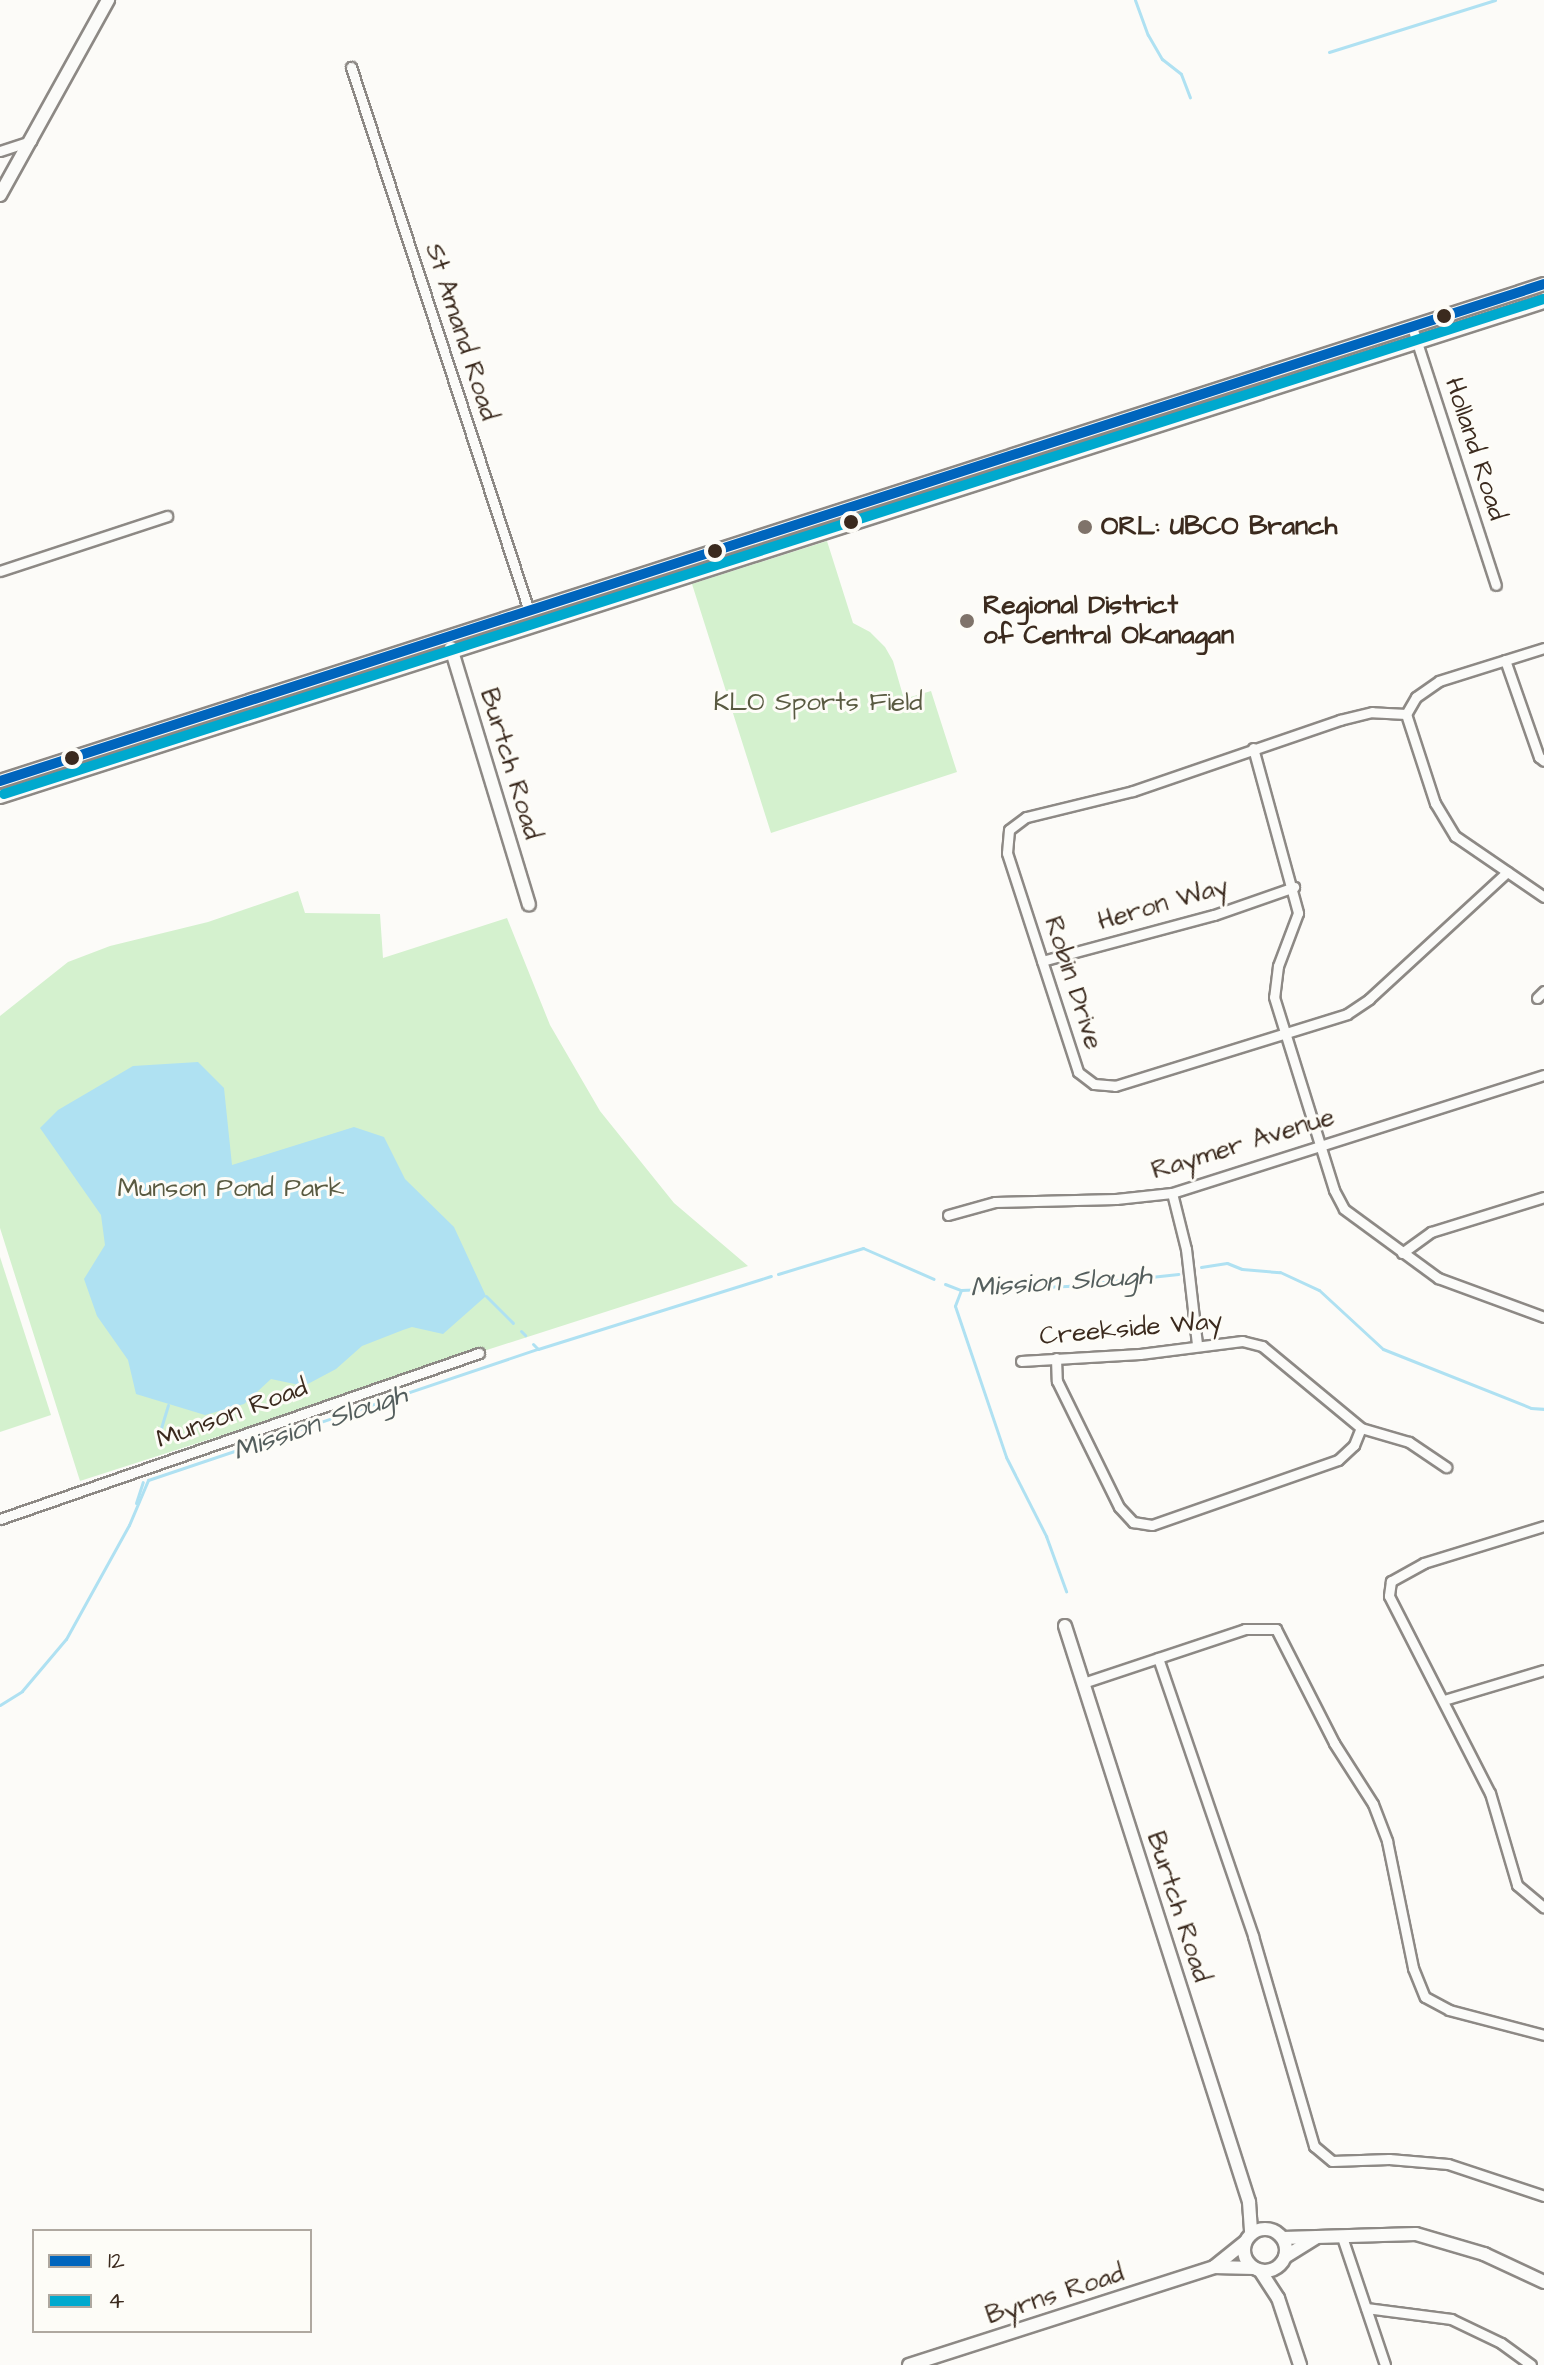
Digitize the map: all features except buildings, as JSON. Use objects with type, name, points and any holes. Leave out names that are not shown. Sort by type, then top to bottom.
[{"type":"main road","points":[[0,195],[108,0]]},
{"type":"main road","points":[[0,781],[1544,284]]},
{"type":"main road","points":[[0,797],[1544,302]]},
{"type":"main road","name":"Burtch Road","points":[[448,637],[529,904]]},
{"type":"main road","name":"Burtch Road","points":[[1065,1626],[1249,2202],[1269,2229]]},
{"type":"main road","name":"Burtch Road","points":[[1248,2238],[1249,2202]]},
{"type":"main road","points":[[1300,2365],[1278,2298],[1245,2257],[1248,2238],[1269,2229],[1283,2238],[1416,2234],[1484,2254],[1544,2282]]},
{"type":"main road","name":"Byrns Road","points":[[1214,2267],[1248,2238]]},
{"type":"main road","points":[[1278,2298],[1283,2238]]},
{"type":"main road","points":[[1257,2270],[1273,2271],[1283,2260],[1316,2238]]},
{"type":"main road","name":"Byrns Road","points":[[909,2365],[1214,2267],[1257,2270]]},
{"type":"street","name":"St Amand Road","points":[[351,67],[529,611]]},
{"type":"street","points":[[0,151],[31,141]]},
{"type":"street","name":"Holland Road","points":[[1412,327],[1496,585]]},
{"type":"street","points":[[0,571],[167,516]]},
{"type":"street","points":[[1544,648],[1439,681],[1416,697],[1406,714],[1435,803],[1455,836],[1544,897]]},
{"type":"street","points":[[1505,660],[1539,757],[1544,761]]},
{"type":"street","name":"Robin Drive","points":[[1406,714],[1372,712],[1253,748],[1133,791],[1026,817],[1009,830],[1007,853],[1078,1072],[1094,1084],[1115,1086],[1347,1014],[1369,999],[1507,872]]},
{"type":"street","points":[[1253,748],[1294,887],[1298,913],[1278,966],[1274,997],[1334,1190],[1344,1209],[1438,1278],[1544,1317]]},
{"type":"street","name":"Heron Way","points":[[1042,961],[1214,915],[1294,887]]},
{"type":"street","name":"Raymer Avenue","points":[[948,1215],[995,1202],[1116,1199],[1172,1193],[1544,1075]]},
{"type":"street","points":[[1172,1193],[1186,1249],[1197,1344]]},
{"type":"street","points":[[1402,1253],[1431,1232],[1544,1197]]},
{"type":"street","name":"Creekside Way","points":[[1021,1361],[1140,1354],[1197,1344],[1242,1341],[1262,1346],[1361,1428],[1409,1442],[1446,1467]]},
{"type":"street","name":"Munson Road","points":[[0,1519],[479,1353]]},
{"type":"street","points":[[1056,1358],[1057,1381],[1119,1507],[1133,1522],[1152,1525],[1338,1460],[1354,1445],[1361,1428]]},
{"type":"street","points":[[1544,1526],[1424,1563],[1391,1581],[1389,1596],[1490,1793],[1517,1885],[1544,1908]]},
{"type":"street","points":[[1083,1683],[1245,1629],[1276,1629],[1334,1743],[1373,1804],[1387,1841],[1413,1968],[1425,1997],[1449,2010],[1544,2035]]},
{"type":"street","points":[[1158,1658],[1253,1936],[1314,2146],[1332,2161],[1389,2159],[1448,2164],[1544,2196]]},
{"type":"street","points":[[1444,1700],[1544,1670]]},
{"type":"street","points":[[1342,2237],[1385,2365]]},
{"type":"street","points":[[1366,2308],[1451,2319],[1501,2343],[1531,2365]]},
{"type":"green space","name":"KLO Sports Field","points":[[827,541],[853,623],[870,632],[885,647],[893,661],[904,699],[931,691],[957,772],[771,833],[692,584]]},
{"type":"green space","name":"Munson Pond Park","points":[[298,891],[305,913],[380,914],[383,958],[507,918],[550,1025],[600,1111],[674,1203],[748,1266],[80,1481],[0,1228],[0,1016],[68,962],[110,946],[208,922]]},
{"type":"green space","points":[[0,1257],[51,1415],[0,1432]]},
{"type":"water","points":[[198,1062],[224,1088],[232,1165],[354,1127],[384,1137],[405,1179],[454,1227],[486,1296],[443,1334],[412,1327],[403,1330],[362,1346],[336,1369],[304,1386],[271,1379],[244,1404],[205,1415],[136,1394],[128,1360],[97,1316],[84,1279],[105,1245],[101,1215],[40,1128],[58,1110],[133,1066]]},
{"type":"waterway","points":[[1135,0],[1148,35],[1162,59],[1181,74],[1190,97]]},
{"type":"waterway","points":[[1329,52],[1495,0]]},
{"type":"waterway","name":"Mission Slough","points":[[778,1274],[863,1248],[934,1279]]},
{"type":"waterway","name":"Mission Slough","points":[[1201,1267],[1227,1263],[1242,1269],[1280,1272],[1319,1290],[1383,1349],[1531,1408],[1544,1409]]},
{"type":"waterway","name":"Mission Slough","points":[[945,1284],[961,1290],[1067,1286],[1178,1274]]},
{"type":"waterway","name":"Mission Slough","points":[[533,1344],[538,1349],[771,1276]]},
{"type":"waterway","points":[[961,1290],[955,1306],[1006,1457],[1046,1536],[1066,1591]]},
{"type":"waterway","name":"Mission Slough","points":[[486,1296],[513,1323]]},
{"type":"waterway","name":"Mission Slough","points":[[521,1331],[525,1335]]},
{"type":"waterway","name":"Mission Slough","points":[[129,1525],[148,1480],[538,1349]]},
{"type":"waterway","name":"Mission Slough","points":[[161,1428],[168,1405]]},
{"type":"waterway","name":"Mission Slough","points":[[136,1503],[143,1482]]},
{"type":"waterway","name":"Mission Slough","points":[[0,1705],[22,1691],[66,1639],[129,1525]]},
{"type":"transit line","name":"12","points":[[0,781],[1544,284]]},
{"type":"transit line","name":"4","points":[[4,794],[1544,299]]},
{"type":"place","name":"ORL: UBCO Branch","points":[[1085,527]]},
{"type":"place","name":"Regional District of Central Okanagan","points":[[967,621]]}]
